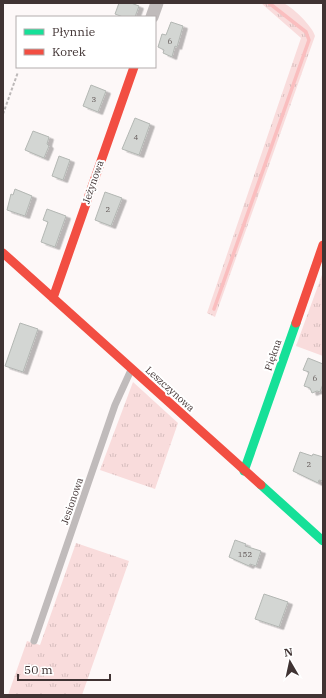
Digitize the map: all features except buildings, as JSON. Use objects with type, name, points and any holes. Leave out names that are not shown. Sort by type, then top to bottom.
[{"type":"street","points":[[152,16],[157,3]]},
{"type":"street","name":"Jeżynowa","points":[[52,298],[134,68]]},
{"type":"street","name":"Piękna","points":[[244,471],[323,245]]},
{"type":"street","name":"Leszczynowa","points":[[3,253],[323,541]]},
{"type":"lane","name":"Jesionowa","points":[[34,641],[115,405],[132,370]]},
{"type":"path","points":[[3,114],[18,72]]},
{"type":"green space","points":[[278,2],[287,5],[297,12],[310,27],[315,36],[215,317],[207,313],[301,38],[261,3]]},
{"type":"green space","points":[[323,272],[323,356],[296,346]]},
{"type":"green space","points":[[133,382],[178,423],[155,489],[100,470]]},
{"type":"green space","points":[[76,543],[129,561],[82,695],[8,695],[27,641],[40,645]]},
{"type":"waterway","points":[[214,309],[309,40],[306,32],[269,3]]},
{"type":"traffic: fast","points":[[244,471],[296,323]]},
{"type":"traffic: fast","points":[[261,485],[323,541]]},
{"type":"traffic: jam","points":[[53,298],[134,68]]},
{"type":"traffic: jam","points":[[296,323],[323,245]]},
{"type":"traffic: jam","points":[[3,253],[261,485]]}]
